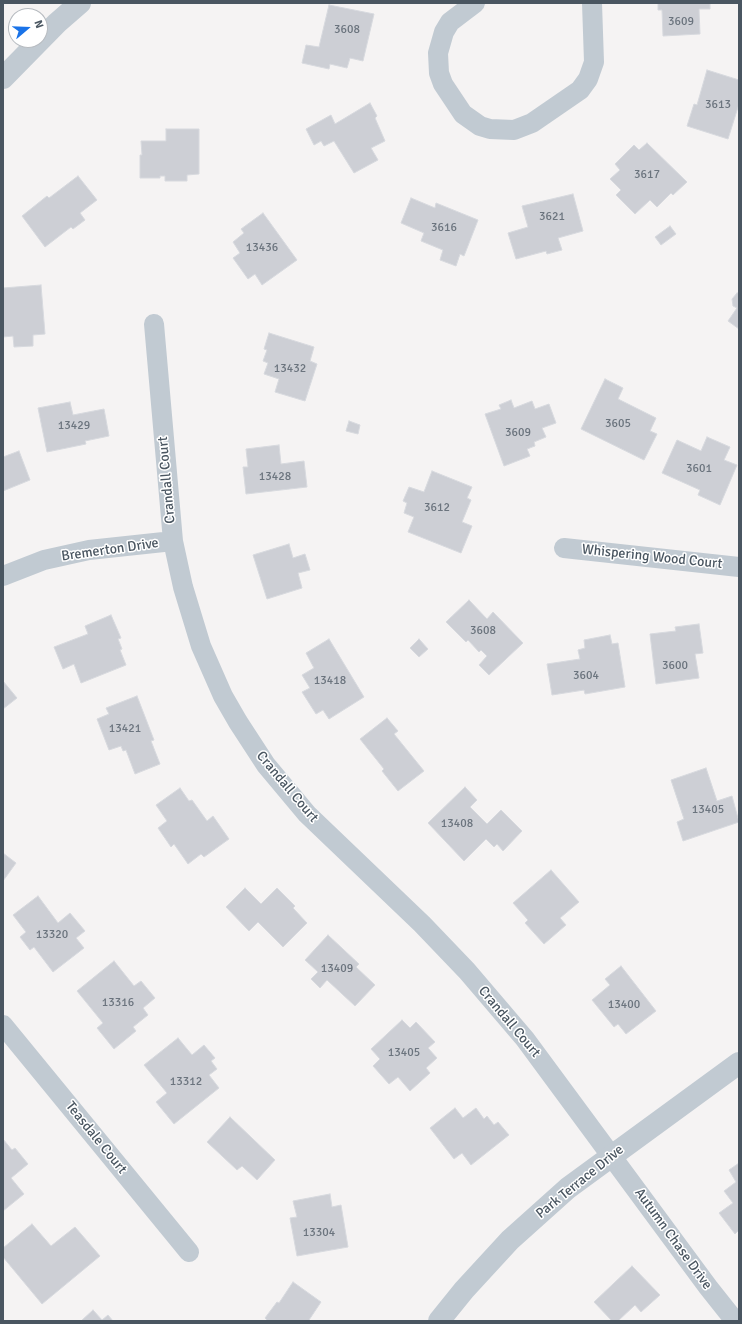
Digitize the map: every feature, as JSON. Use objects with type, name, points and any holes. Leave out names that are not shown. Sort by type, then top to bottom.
[{"type":"street","points":[[3,78],[57,23],[80,3]]},
{"type":"street","points":[[475,3],[450,22],[444,32],[438,53],[439,73],[444,84],[463,114],[480,126],[490,129],[514,130],[532,123],[580,90],[588,79],[594,62],[592,3]]},
{"type":"street","name":"Crandall Court","points":[[154,324],[173,541],[183,587],[201,646],[227,702],[266,765],[307,814],[422,924],[467,971],[525,1039],[612,1155]]},
{"type":"street","name":"Bremerton Drive","points":[[3,576],[44,560],[88,550],[173,541]]},
{"type":"street","name":"Whispering Wood Court","points":[[564,548],[739,567]]},
{"type":"street","name":"Teasdale Court","points":[[3,1024],[189,1252]]},
{"type":"street","name":"Park Terrace Drive","points":[[439,1321],[464,1290],[510,1240],[568,1188],[739,1063]]},
{"type":"street","name":"Autumn Chase Drive","points":[[612,1155],[708,1287],[735,1321]]},
{"type":"street","points":[[735,1321],[739,1317]]},
{"type":"building","points":[[658,3],[710,3],[710,9],[699,9],[700,34],[663,36],[662,10],[658,10]]},
{"type":"building","points":[[329,5],[374,14],[363,61],[350,58],[347,68],[330,64],[329,69],[302,63],[306,45],[319,47]]},
{"type":"building","points":[[707,70],[739,80],[739,104],[728,139],[687,126],[694,104],[697,105]]},
{"type":"building","points":[[370,103],[377,116],[375,118],[385,141],[371,148],[378,160],[354,173],[334,141],[324,146],[321,141],[314,145],[306,129],[331,115],[335,124]]},
{"type":"building","points":[[166,129],[199,129],[199,174],[187,175],[187,181],[165,181],[165,176],[160,176],[160,178],[140,178],[140,155],[142,155],[141,141],[166,141]]},
{"type":"building","points":[[647,143],[687,182],[673,195],[671,193],[657,207],[650,200],[635,214],[616,195],[621,190],[610,179],[620,170],[615,164],[634,145],[639,150]]},
{"type":"building","points":[[78,176],[97,200],[80,213],[85,220],[73,229],[71,227],[45,247],[22,216],[47,196],[49,198]]},
{"type":"building","points":[[573,194],[583,231],[558,238],[562,250],[547,254],[546,251],[516,259],[508,233],[528,227],[522,206]]},
{"type":"building","points":[[411,198],[435,208],[436,203],[478,220],[464,256],[460,254],[456,266],[440,260],[443,250],[421,241],[424,233],[401,223]]},
{"type":"building","points":[[263,213],[297,260],[262,285],[255,274],[248,279],[233,258],[240,253],[233,242],[244,233],[241,229]]},
{"type":"building","points":[[670,226],[676,234],[661,245],[655,237]]},
{"type":"building","points":[[41,285],[45,334],[33,335],[33,346],[14,347],[13,336],[3,337],[3,288]]},
{"type":"building","points":[[737,293],[739,293],[739,329],[728,321],[737,308],[733,306],[732,299]]},
{"type":"building","points":[[269,333],[314,347],[310,361],[317,364],[305,401],[275,392],[279,379],[264,374],[268,363],[263,361],[267,350],[264,349]]},
{"type":"building","points":[[605,379],[623,388],[618,399],[656,418],[650,431],[657,434],[644,460],[581,429]]},
{"type":"building","points":[[511,400],[514,408],[532,401],[535,409],[549,404],[556,423],[542,428],[546,437],[534,442],[535,446],[527,449],[530,456],[504,466],[485,414],[501,409],[499,405]]},
{"type":"building","points":[[70,402],[73,415],[104,409],[109,436],[85,441],[86,444],[47,452],[38,408]]},
{"type":"building","points":[[349,421],[360,425],[358,434],[346,431]]},
{"type":"building","points":[[707,437],[730,447],[724,460],[737,465],[720,505],[698,495],[700,490],[662,473],[677,440],[701,451]]},
{"type":"building","points":[[279,445],[281,464],[304,461],[307,487],[246,494],[243,467],[248,467],[246,449]]},
{"type":"building","points":[[19,451],[30,480],[3,491],[3,457]]},
{"type":"building","points":[[432,471],[472,487],[467,498],[471,500],[462,522],[472,526],[461,553],[408,532],[414,517],[404,513],[407,503],[403,501],[409,487],[424,492]]},
{"type":"building","points":[[289,544],[293,558],[305,554],[310,570],[298,573],[302,588],[267,599],[253,555]]},
{"type":"building","points":[[469,600],[487,619],[493,612],[523,643],[489,675],[479,665],[487,656],[481,650],[479,652],[468,640],[466,642],[446,622]]},
{"type":"building","points":[[111,615],[121,638],[118,639],[122,649],[120,650],[126,665],[81,683],[74,664],[63,669],[54,647],[88,634],[85,626]]},
{"type":"building","points":[[699,624],[703,653],[695,654],[699,678],[656,684],[650,634],[676,631],[675,627]]},
{"type":"building","points":[[610,635],[612,644],[618,643],[625,687],[585,694],[584,690],[552,695],[547,664],[580,659],[578,650],[585,648],[584,640]]},
{"type":"building","points":[[329,639],[364,697],[329,719],[323,710],[316,714],[302,692],[310,688],[302,675],[314,668],[306,653]]},
{"type":"building","points":[[419,639],[428,649],[419,657],[410,648]]},
{"type":"building","points":[[3,681],[17,698],[3,709]]},
{"type":"building","points":[[137,696],[154,740],[151,741],[160,764],[135,774],[126,750],[123,751],[121,746],[109,750],[97,719],[109,714],[106,708]]},
{"type":"building","points":[[387,718],[398,731],[394,734],[424,771],[398,791],[382,771],[384,769],[360,739]]},
{"type":"building","points":[[706,768],[717,801],[732,796],[739,822],[683,841],[677,822],[684,819],[671,780]]},
{"type":"building","points":[[465,787],[477,800],[470,807],[487,824],[501,810],[522,831],[503,851],[497,844],[494,847],[486,839],[464,861],[428,823]]},
{"type":"building","points":[[180,788],[189,801],[192,800],[207,821],[213,816],[229,839],[204,857],[201,854],[188,864],[174,844],[171,847],[158,828],[167,821],[156,805]]},
{"type":"building","points":[[3,853],[16,863],[3,881]]},
{"type":"building","points":[[551,870],[579,902],[560,918],[566,925],[544,944],[525,923],[528,920],[513,903]]},
{"type":"building","points":[[245,888],[261,904],[277,888],[295,906],[293,908],[307,923],[283,947],[258,922],[249,931],[226,907]]},
{"type":"building","points":[[38,896],[58,923],[70,913],[85,931],[76,938],[84,948],[53,972],[34,947],[30,950],[20,937],[26,932],[13,915]]},
{"type":"building","points":[[328,935],[359,964],[356,967],[375,985],[355,1006],[327,980],[320,988],[311,979],[318,972],[305,960]]},
{"type":"building","points":[[114,961],[134,986],[141,981],[155,998],[143,1008],[148,1015],[133,1027],[136,1031],[114,1049],[97,1028],[103,1023],[77,991]]},
{"type":"building","points":[[621,966],[656,1011],[626,1034],[618,1024],[614,1027],[592,1000],[610,985],[605,979]]},
{"type":"building","points":[[402,1020],[410,1028],[416,1022],[435,1042],[428,1048],[437,1058],[426,1068],[430,1073],[410,1091],[398,1077],[389,1084],[373,1066],[380,1059],[371,1049]]},
{"type":"building","points":[[178,1038],[192,1055],[204,1045],[215,1058],[211,1061],[217,1069],[209,1075],[219,1088],[174,1124],[156,1102],[167,1093],[144,1065]]},
{"type":"building","points":[[455,1108],[463,1118],[476,1108],[484,1119],[487,1116],[494,1125],[498,1122],[509,1135],[471,1165],[462,1153],[454,1159],[430,1128]]},
{"type":"building","points":[[230,1117],[275,1160],[257,1180],[242,1166],[237,1170],[207,1142]]},
{"type":"building","points":[[3,1139],[12,1150],[15,1148],[28,1164],[11,1178],[24,1194],[3,1211]]},
{"type":"building","points":[[739,1163],[739,1230],[735,1234],[719,1213],[733,1203],[724,1191],[736,1182],[729,1170]]},
{"type":"building","points":[[330,1194],[332,1207],[341,1205],[348,1247],[297,1256],[290,1218],[297,1217],[293,1201]]},
{"type":"building","points":[[32,1224],[51,1246],[75,1227],[100,1256],[42,1304],[3,1257],[3,1248]]},
{"type":"building","points":[[632,1266],[660,1295],[641,1312],[635,1305],[618,1321],[612,1321],[594,1302]]},
{"type":"building","points":[[293,1282],[321,1302],[309,1320],[310,1321],[268,1321],[265,1318],[277,1302],[279,1303]]},
{"type":"building","points":[[93,1310],[102,1320],[108,1315],[113,1321],[81,1321]]}]
